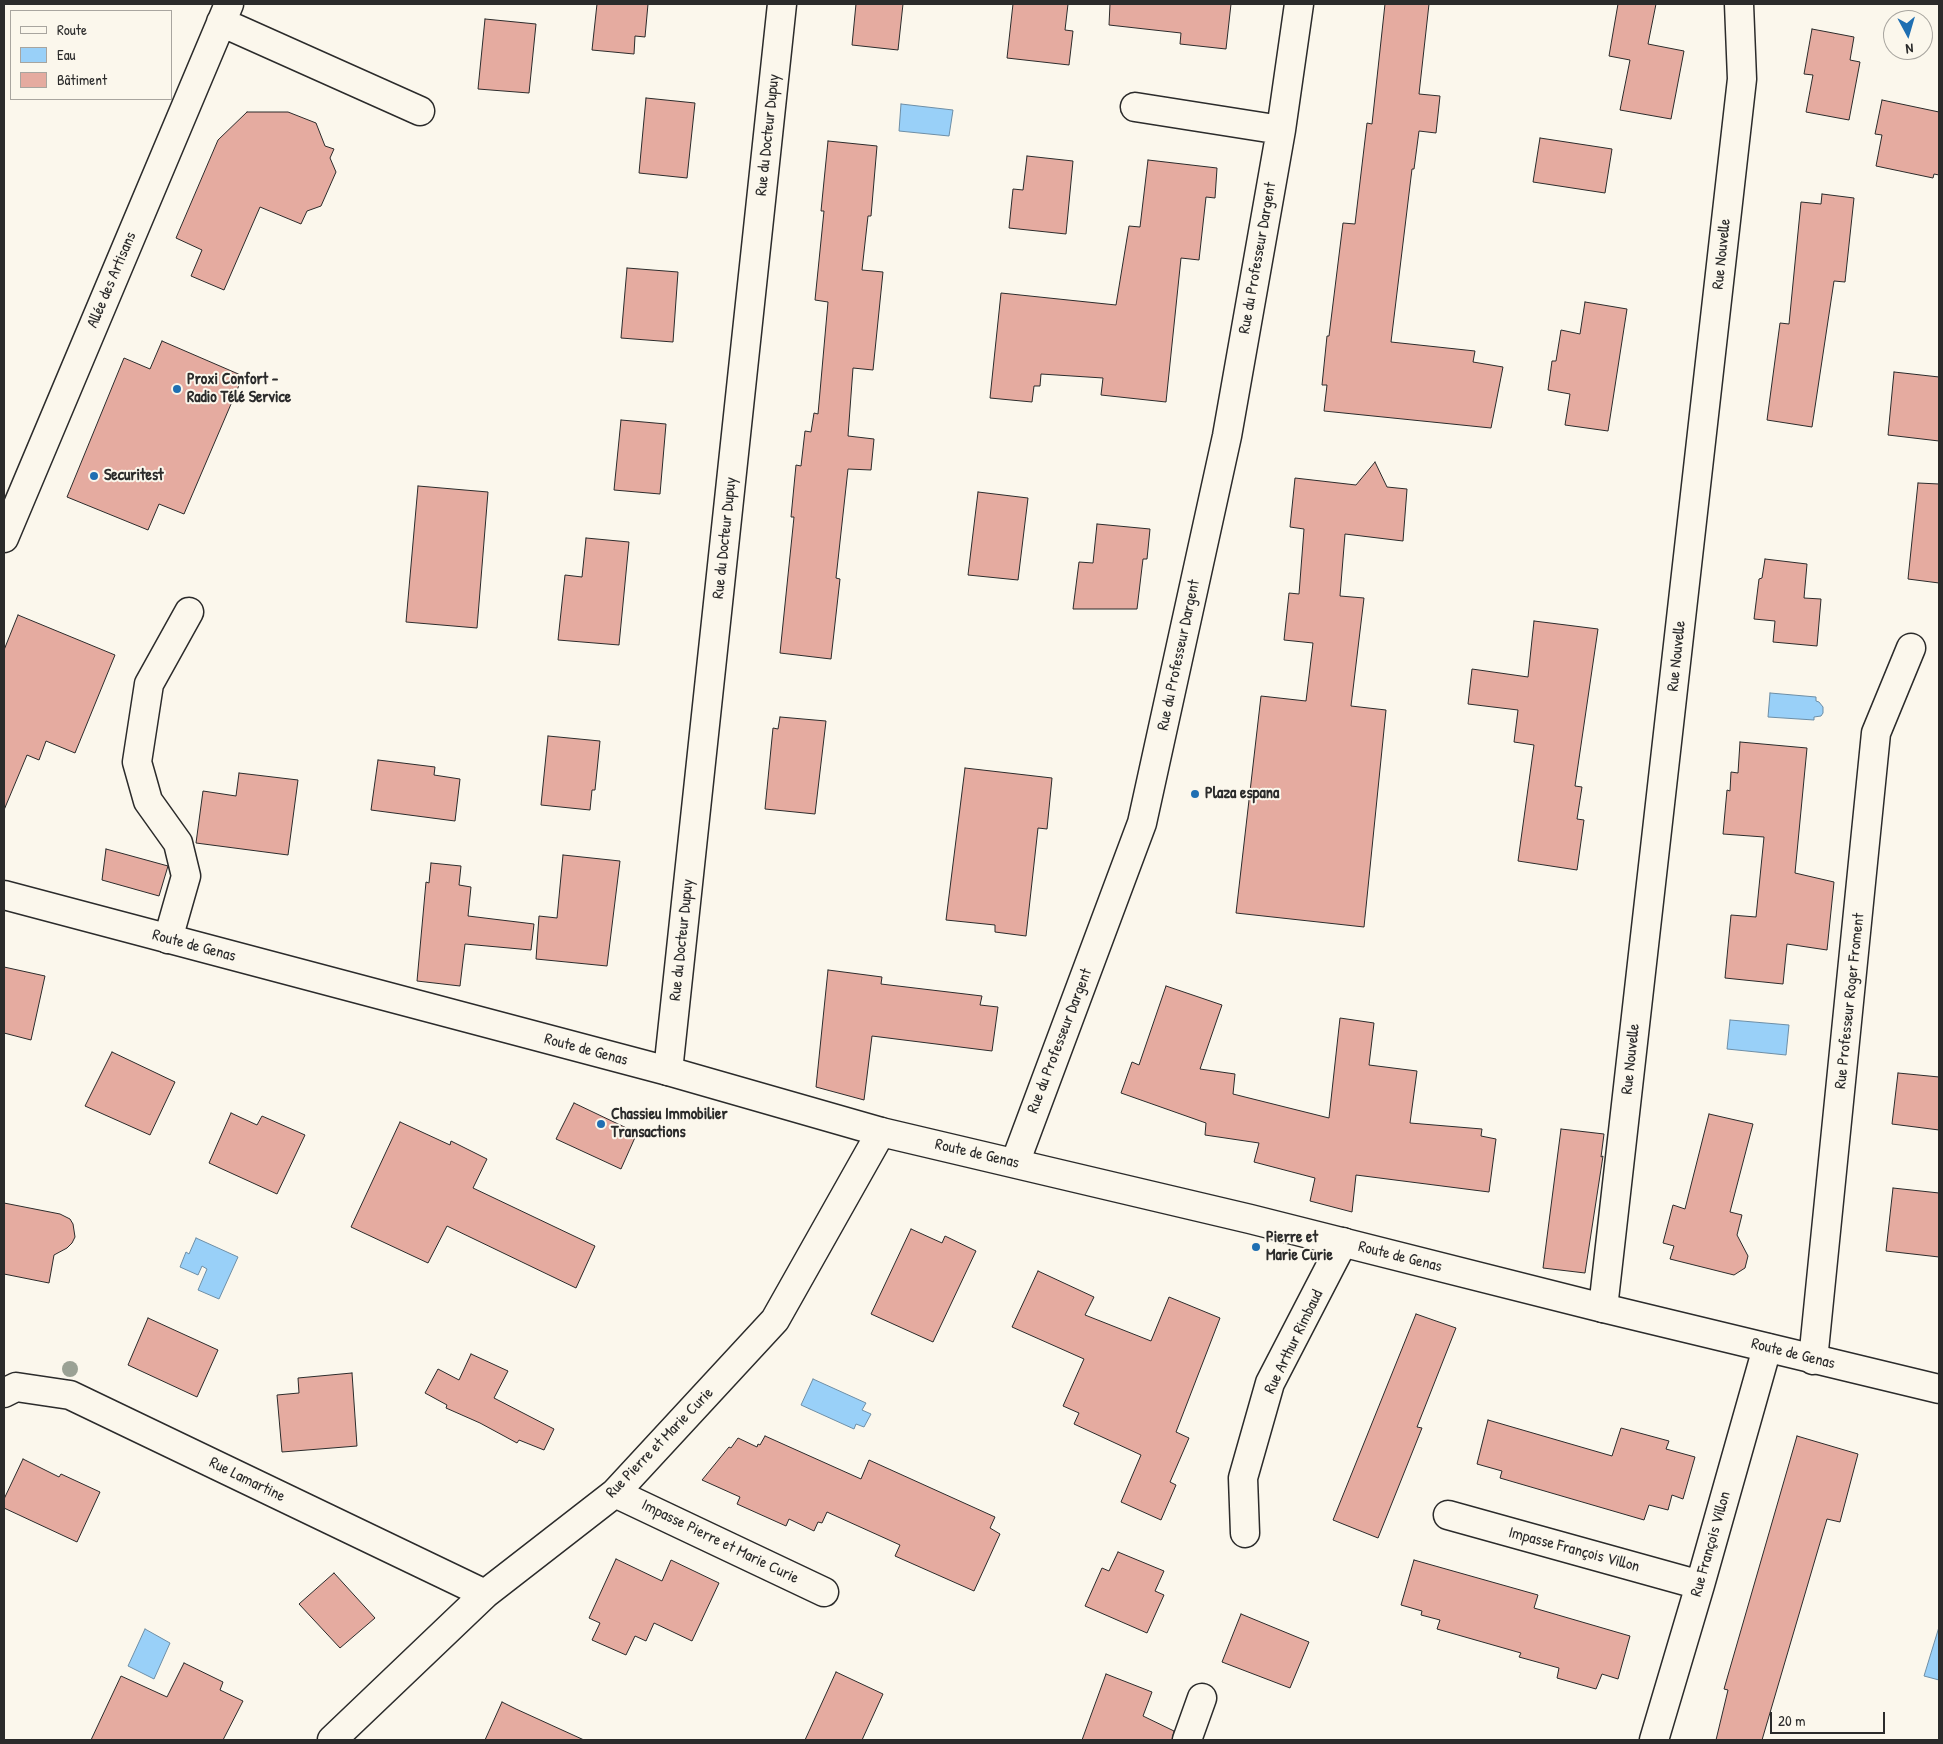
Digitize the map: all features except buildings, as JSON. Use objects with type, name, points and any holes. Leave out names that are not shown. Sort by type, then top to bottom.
[{"type":"street","name":"Rue du Docteur Dupuy","points":[[668,1071],[782,4]]},
{"type":"street","name":"Rue du Professeur Dargent","points":[[1015,1163],[1142,822],[1226,436],[1281,130],[1299,4]]},
{"type":"street","name":"Rue Nouvelle","points":[[1603,1308],[1742,80],[1739,4]]},
{"type":"street","name":"Allée des Artisans","points":[[4,538],[225,13],[420,111]]},
{"type":"street","points":[[1135,106],[1281,130]]},
{"type":"street","points":[[168,939],[186,876],[178,843],[148,801],[137,762],[149,684],[189,612]]},
{"type":"street","name":"Rue Professeur Roger Froment","points":[[1813,1360],[1876,733],[1911,648]]},
{"type":"street","name":"Route de Genas","points":[[12,897],[668,1071],[880,1132],[1343,1242],[1939,1390]]},
{"type":"street","name":"Rue Pierre et Marie Curie","points":[[332,1740],[484,1594],[615,1493],[775,1320],[880,1132]]},
{"type":"street","name":"Rue Arthur Rimbaud","points":[[1245,1533],[1243,1478],[1270,1383],[1343,1242]]},
{"type":"street","name":"Rue François Villon","points":[[1654,1740],[1767,1348]]},
{"type":"street","name":"Rue Lamartine","points":[[4,1392],[16,1386],[70,1395],[484,1594]]},
{"type":"street","name":"Impasse Pierre et Marie Curie","points":[[615,1493],[824,1592]]},
{"type":"street","name":"Impasse François Villon","points":[[1448,1515],[1700,1585]]},
{"type":"street","points":[[1187,1740],[1202,1698]]},
{"type":"water","points":[[901,104],[953,110],[949,136],[899,131]]},
{"type":"water","points":[[1770,693],[1816,697],[1816,701],[1823,707],[1823,713],[1821,716],[1814,717],[1814,720],[1768,717]]},
{"type":"water","points":[[1730,1020],[1789,1025],[1786,1055],[1727,1049]]},
{"type":"water","points":[[196,1238],[238,1257],[219,1299],[198,1290],[207,1269],[202,1266],[198,1275],[180,1267],[186,1252],[189,1254]]},
{"type":"water","points":[[813,1379],[866,1403],[862,1410],[871,1414],[864,1427],[856,1424],[854,1429],[801,1405]]},
{"type":"water","points":[[1939,1627],[1939,1680],[1924,1676]]},
{"type":"water","points":[[145,1629],[170,1643],[154,1679],[128,1666]]},
{"type":"place","name":"Proxi Confort - Radio Télé Service","points":[[177,389]]},
{"type":"place","name":"Securitest","points":[[94,476]]},
{"type":"place","name":"Plaza espana","points":[[1195,794]]},
{"type":"place","name":"Chassieu Immobilier Transactions","points":[[601,1124]]},
{"type":"place","name":"Pierre et Marie Curie","points":[[1256,1247]]}]
